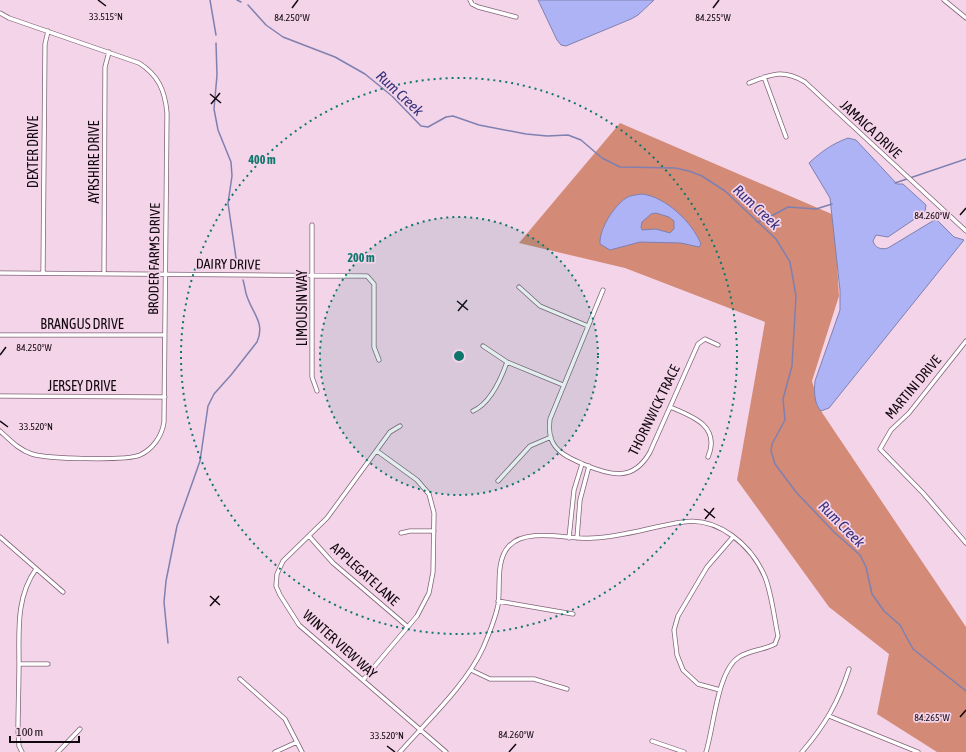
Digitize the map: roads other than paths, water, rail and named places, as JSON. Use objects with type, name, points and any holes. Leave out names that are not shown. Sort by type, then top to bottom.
[{"type":"street","points":[[470,0],[472,4],[478,7],[516,17]]},
{"type":"street","points":[[944,0],[966,18]]},
{"type":"street","name":"BRODER FARMS DRIVE","points":[[0,13],[9,18],[134,61],[146,68],[158,79],[166,99],[164,422],[160,435],[144,453],[130,458],[40,456],[20,448],[0,431]]},
{"type":"street","name":"DEXTER DRIVE","points":[[43,273],[45,44],[48,31]]},
{"type":"street","name":"AYRSHIRE DRIVE","points":[[104,273],[105,67],[109,52]]},
{"type":"street","name":"JAMAICA DRIVE","points":[[749,83],[777,73],[787,74],[805,82],[844,120],[966,231]]},
{"type":"street","points":[[764,77],[786,137]]},
{"type":"street","name":"LIMOUSIN WAY","points":[[312,225],[312,377],[317,391]]},
{"type":"street","name":"DAIRY DRIVE","points":[[0,273],[367,276],[373,280],[375,288],[374,347],[379,360]]},
{"type":"street","points":[[519,287],[540,306],[588,326]]},
{"type":"street","points":[[498,481],[530,446],[551,437],[551,416],[603,290]]},
{"type":"street","name":"BRANGUS DRIVE","points":[[0,335],[164,335]]},
{"type":"street","name":"THORNWICK TRACE","points":[[551,437],[561,452],[582,464],[606,473],[624,474],[639,466],[650,452],[698,344],[705,339],[718,345]]},
{"type":"street","name":"MARTINI DRIVE","points":[[966,341],[909,413],[891,430],[880,449],[924,493],[966,544]]},
{"type":"street","points":[[483,346],[507,362],[563,385]]},
{"type":"street","points":[[473,411],[484,404],[489,398],[507,362]]},
{"type":"street","name":"JERSEY DRIVE","points":[[0,396],[164,397]]},
{"type":"street","points":[[670,407],[695,418],[706,427],[710,437],[711,446],[708,457]]},
{"type":"street","name":"WINTER VIEW WAY","points":[[400,426],[393,429],[333,512],[281,564],[276,579],[277,589],[299,625],[446,752]]},
{"type":"street","points":[[363,680],[422,609],[431,586],[434,531],[433,508],[426,489],[417,480],[377,451]]},
{"type":"street","points":[[569,538],[572,500],[582,464]]},
{"type":"street","points":[[577,538],[580,500],[589,466]]},
{"type":"street","points":[[572,500],[580,500]]},
{"type":"street","points":[[400,752],[470,670],[489,633],[498,601],[502,558],[512,543],[527,536],[569,538],[612,537],[692,521],[714,525],[733,537],[755,559],[765,579],[778,636],[776,643],[771,646],[743,655],[735,660],[725,673],[706,752]]},
{"type":"street","points":[[401,533],[410,531],[434,531]]},
{"type":"street","name":"APPLEGATE LANE","points":[[309,536],[333,563],[408,627]]},
{"type":"street","points":[[0,537],[63,592]]},
{"type":"street","points":[[720,690],[698,684],[683,670],[677,655],[674,630],[678,616],[707,567],[733,537]]},
{"type":"street","points":[[22,752],[19,746],[18,730],[19,620],[21,602],[28,581],[36,569]]},
{"type":"street","points":[[498,601],[573,614]]},
{"type":"street","points":[[19,664],[48,664]]},
{"type":"street","points":[[470,670],[490,679],[534,679],[567,689]]},
{"type":"street","points":[[802,752],[819,732],[829,716],[839,698],[849,670]]},
{"type":"street","points":[[240,679],[283,717],[290,727],[302,752]]},
{"type":"street","points":[[829,716],[918,752]]},
{"type":"street","points":[[58,752],[80,729]]},
{"type":"street","points":[[652,741],[684,752]]},
{"type":"street","points":[[275,752],[297,742]]},
{"type":"water","points":[[538,0],[654,0],[638,15],[631,19],[566,46],[561,45],[557,40]]},
{"type":"water","points":[[848,138],[856,140],[897,184],[903,184],[926,205],[925,212],[888,237],[876,235],[873,241],[877,247],[881,249],[888,248],[936,219],[954,237],[964,240],[829,408],[821,411],[816,401],[815,381],[840,310],[840,290],[830,198],[809,163],[827,148]]},
{"type":"water","points":[[642,194],[651,196],[669,205],[685,219],[701,244],[699,247],[681,243],[640,242],[610,250],[600,244],[600,238],[608,218],[617,206],[628,197]],"holes":[[[656,213],[669,217],[674,221],[674,229],[670,233],[656,229],[642,230],[642,222],[651,214]]]},
{"type":"waterway","points":[[210,0],[216,35]]},
{"type":"waterway","name":"Rum Creek","points":[[237,0],[241,2]]},
{"type":"waterway","name":"Rum Creek","points":[[248,5],[266,25],[283,37],[335,57],[365,74],[392,96],[421,126],[428,127],[446,117],[453,116],[479,125],[526,134],[547,136],[568,135],[581,140],[602,158],[620,167],[675,168],[689,171],[702,176],[725,191],[776,239],[790,262],[796,296],[792,366],[783,399],[785,420],[772,444],[771,451],[775,464],[796,492],[834,532],[860,555],[866,567],[872,594],[884,611],[900,625],[913,649],[966,691]]},
{"type":"waterway","points":[[216,43],[217,75],[214,109],[218,130],[231,162],[232,176],[228,203],[236,258],[243,266]]},
{"type":"waterway","points":[[895,183],[966,159]]},
{"type":"waterway","points":[[757,222],[764,220],[788,207],[816,209],[832,204]]},
{"type":"waterway","points":[[168,643],[164,602],[166,581],[177,526],[200,461],[208,406],[214,394],[257,342],[259,336],[260,330],[258,320],[247,297],[243,280]]}]
